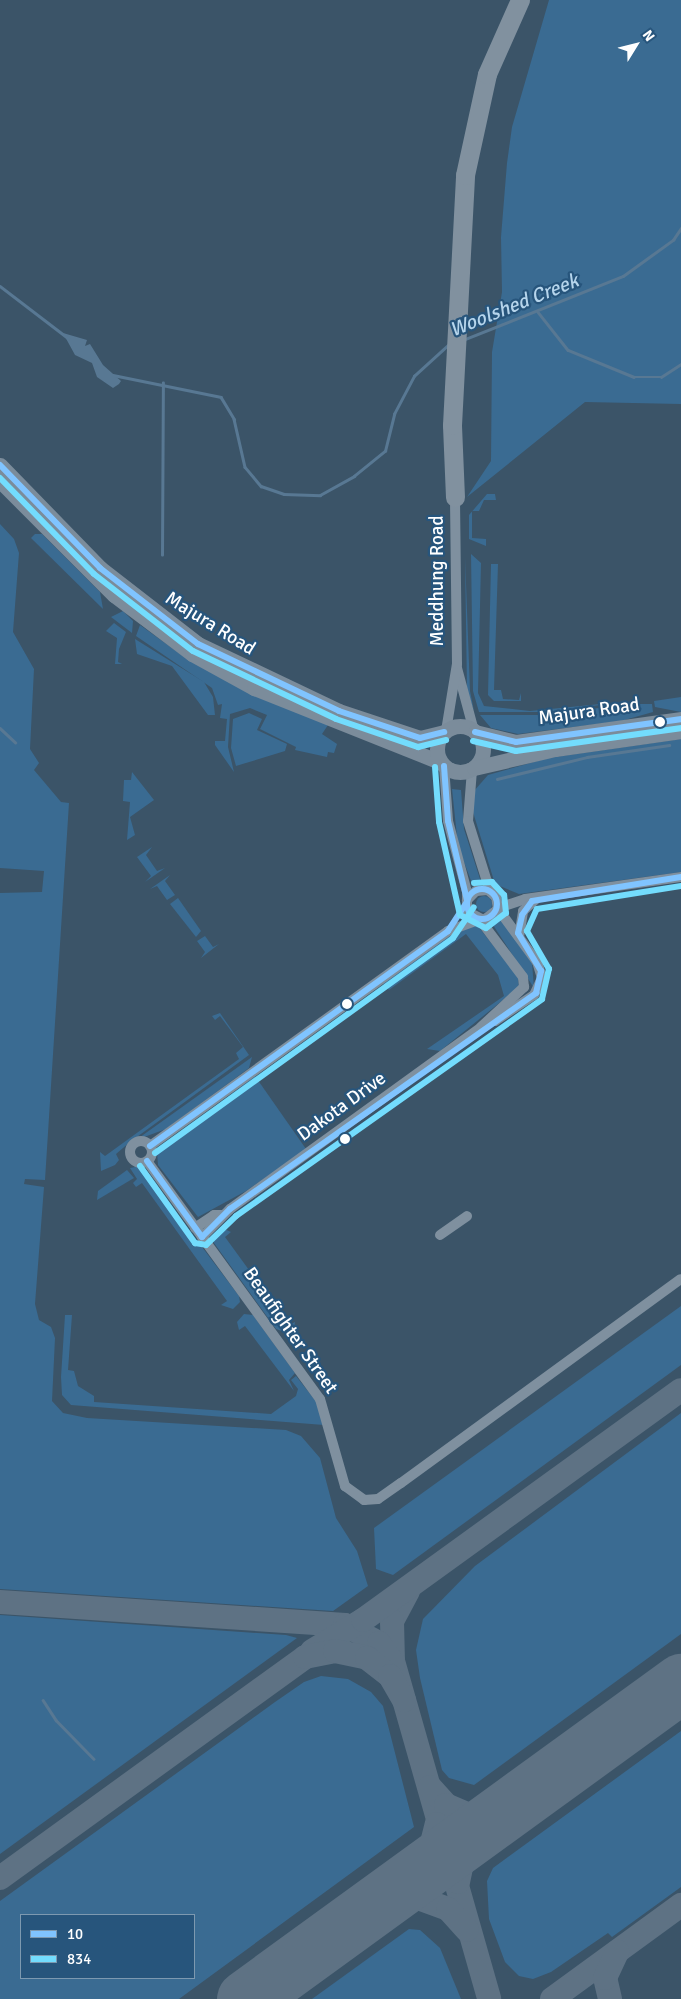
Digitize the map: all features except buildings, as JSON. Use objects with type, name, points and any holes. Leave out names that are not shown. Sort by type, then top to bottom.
[{"type":"highway","points":[[454,497],[452,425],[458,315],[472,137],[487,74],[520,0]]},
{"type":"main road","name":"Majura Road","points":[[0,465],[100,568],[198,644],[339,712],[420,738],[445,732]]},
{"type":"main road","name":"Majura Road","points":[[0,481],[114,595],[192,654],[254,688],[442,764]]},
{"type":"main road","name":"Majura Road","points":[[474,731],[516,742],[681,720]]},
{"type":"main road","points":[[460,726],[474,731],[483,750],[473,769],[457,773],[442,764],[437,747],[445,732],[460,726]]},
{"type":"main road","name":"Majura Road","points":[[473,769],[555,749],[681,731]]},
{"type":"street","name":"Meddhung Road","points":[[445,732],[457,664],[454,561],[458,551],[454,497]]},
{"type":"street","name":"Meddhung Road","points":[[457,664],[474,731]]},
{"type":"street","points":[[442,764],[448,826],[467,901],[468,912],[479,920],[525,984],[481,1027]]},
{"type":"street","points":[[473,769],[468,821],[498,909],[539,967],[540,985],[510,1011],[481,1027]]},
{"type":"street","points":[[147,1161],[150,1146],[448,931],[479,920],[490,919],[498,909],[525,899],[681,877]]},
{"type":"street","points":[[448,931],[476,890],[525,899]]},
{"type":"street","points":[[519,938],[523,911],[542,897]]},
{"type":"street","name":"Dakota Drive","points":[[202,1237],[222,1215],[481,1027]]},
{"type":"street","name":"Beaufighter Street","points":[[150,1146],[138,1142],[131,1151],[135,1160],[147,1161],[320,1399],[345,1486],[356,1497],[380,1497],[681,1280]]},
{"type":"street","name":"Dakota Drive","points":[[196,1228],[214,1215],[222,1215]]},
{"type":"street","points":[[440,1236],[467,1216]]},
{"type":"shaded area","points":[[549,0],[681,0],[681,404],[585,402],[467,497],[491,461],[492,352],[502,292],[501,237],[507,163],[512,127]]},
{"type":"shaded area","points":[[63,333],[87,340],[85,346],[90,344],[103,365],[121,381],[119,384],[113,388],[97,377],[92,363],[75,355]]},
{"type":"shaded area","points":[[487,494],[495,494],[496,500],[484,500],[479,511],[472,511]]},
{"type":"shaded area","points":[[472,512],[472,538],[486,539],[486,546],[469,539],[469,515]]},
{"type":"shaded area","points":[[0,524],[14,539],[19,553],[13,632],[34,669],[30,749],[39,763],[34,770],[61,802],[69,803],[45,1180],[25,1179],[24,1184],[44,1187],[35,1304],[39,1320],[51,1327],[55,1338],[52,1401],[63,1413],[87,1418],[286,1430],[301,1436],[320,1458],[336,1518],[357,1551],[368,1586],[333,1611],[0,1589],[0,893],[42,892],[44,871],[0,868]]},
{"type":"shaded area","points":[[35,534],[42,534],[100,592],[103,609],[31,538]]},
{"type":"shaded area","points":[[471,554],[481,563],[478,693],[484,706],[530,711],[631,701],[546,712],[479,712],[473,691]]},
{"type":"shaded area","points":[[465,556],[470,691],[474,711],[467,690]]},
{"type":"shaded area","points":[[491,564],[498,564],[494,690],[501,690],[503,699],[519,700],[521,693],[521,701],[494,701],[488,695]]},
{"type":"shaded area","points":[[123,611],[133,621],[132,633],[111,617]]},
{"type":"shaded area","points":[[114,623],[126,632],[119,649],[118,662],[122,664],[115,664],[117,638],[106,631]]},
{"type":"shaded area","points":[[140,625],[183,656],[328,725],[322,734],[337,744],[334,753],[328,752],[327,757],[295,750],[296,747],[260,729],[267,715],[250,708],[230,714],[228,747],[234,772],[215,745],[215,741],[225,741],[227,719],[220,718],[222,704],[218,705],[212,688],[136,636]]},
{"type":"shaded area","points":[[135,639],[204,682],[213,697],[215,715],[208,715],[172,666],[137,654]]},
{"type":"shaded area","points":[[681,697],[681,712],[655,707],[654,701]]},
{"type":"shaded area","points":[[632,704],[652,704],[653,712],[621,721],[518,734],[491,728],[480,715],[541,715]]},
{"type":"shaded area","points":[[249,713],[262,719],[257,730],[287,744],[285,751],[236,766],[231,748],[233,719]]},
{"type":"shaded area","points":[[681,739],[681,872],[519,894],[495,884],[473,812],[474,791],[488,775],[548,758]]},
{"type":"shaded area","points":[[132,772],[154,800],[130,817],[135,835],[127,840],[130,802],[123,801],[124,780],[131,780]]},
{"type":"shaded area","points":[[452,789],[461,790],[464,829],[481,882],[473,886],[458,846]]},
{"type":"shaded area","points":[[152,847],[146,855],[157,871],[165,868],[145,882],[151,876],[137,857]]},
{"type":"shaded area","points":[[170,875],[165,881],[175,895],[167,900],[157,886],[150,889]]},
{"type":"shaded area","points":[[484,896],[492,904],[484,912],[476,904]]},
{"type":"shaded area","points":[[178,898],[201,931],[196,937],[170,904]]},
{"type":"shaded area","points":[[501,919],[532,963],[534,988],[493,925]]},
{"type":"shaded area","points":[[477,925],[518,977],[519,987],[440,1051],[427,1049],[504,996],[498,975],[466,934],[389,990],[383,983],[460,928]]},
{"type":"shaded area","points":[[205,936],[213,947],[219,944],[201,958],[205,952],[197,941]]},
{"type":"shaded area","points":[[220,1013],[249,1055],[130,1142],[116,1154],[119,1160],[115,1165],[101,1171],[100,1152],[105,1156],[239,1059],[236,1053],[243,1047],[220,1016],[215,1020],[212,1016]]},
{"type":"shaded area","points":[[252,1057],[249,1068],[166,1129],[136,1140]]},
{"type":"shaded area","points":[[255,1076],[306,1149],[246,1191],[198,1217],[158,1165],[157,1151]]},
{"type":"shaded area","points":[[141,1166],[239,1296],[240,1302],[233,1309],[221,1305],[227,1301],[142,1183],[136,1187],[133,1183],[137,1179],[130,1168]]},
{"type":"shaded area","points":[[127,1170],[134,1178],[97,1200],[98,1191]]},
{"type":"shaded area","points":[[222,1228],[231,1232],[225,1237],[289,1325],[295,1322],[293,1335],[276,1329],[214,1243],[214,1233]]},
{"type":"shaded area","points":[[681,1306],[681,1365],[393,1575],[376,1569],[374,1528]]},
{"type":"shaded area","points":[[244,1314],[253,1315],[295,1373],[289,1380],[294,1391],[245,1326],[239,1330],[237,1322]]},
{"type":"shaded area","points":[[65,1315],[72,1315],[68,1370],[74,1371],[78,1386],[94,1396],[94,1402],[271,1414],[296,1396],[298,1389],[291,1380],[296,1376],[318,1404],[324,1425],[71,1405],[62,1395],[61,1377]]},
{"type":"shaded area","points":[[681,1413],[681,1634],[474,1785],[449,1778],[442,1770],[420,1678],[416,1650],[423,1619],[475,1566]]},
{"type":"shaded area","points":[[0,1615],[286,1635],[297,1638],[0,1854]]},
{"type":"shaded area","points":[[321,1676],[348,1679],[371,1692],[383,1706],[414,1827],[179,1999],[0,1999],[0,1901],[304,1682]]},
{"type":"shaded area","points":[[681,1731],[681,1887],[612,1937],[608,1933],[551,1972],[533,1979],[519,1976],[505,1962],[489,1919],[487,1881],[493,1868]]},
{"type":"shaded area","points":[[409,1929],[420,1930],[440,1948],[461,1999],[312,1999]]},
{"type":"waterway","name":"Woolshed Creek","points":[[463,340],[623,276],[673,240],[681,228]]},
{"type":"waterway","name":"Woolshed Creek","points":[[0,286],[68,338]]},
{"type":"waterway","points":[[538,312],[568,350],[634,377],[661,377],[681,364]]},
{"type":"waterway","name":"Woolshed Creek","points":[[113,375],[221,397],[234,419],[245,467],[261,486],[284,494],[320,495],[354,476],[385,451],[394,414],[414,376],[448,345]]},
{"type":"waterway","points":[[162,555],[163,383]]},
{"type":"waterway","points":[[0,728],[15,742]]},
{"type":"waterway","points":[[497,779],[587,757],[669,745]]},
{"type":"waterway","points":[[43,1700],[56,1720],[94,1759]]},
{"type":"taxiway","points":[[312,1651],[363,1620],[681,1390]]},
{"type":"taxiway","points":[[408,1591],[392,1621],[393,1661],[489,1999]]},
{"type":"taxiway","points":[[0,1602],[345,1625],[379,1643],[393,1664]]},
{"type":"taxiway","points":[[0,1878],[305,1657],[335,1651],[367,1658],[390,1676],[404,1700]]},
{"type":"taxiway","points":[[430,1787],[446,1805],[472,1816],[492,1814],[516,1803]]},
{"type":"taxiway","points":[[406,1883],[428,1859],[437,1824]]},
{"type":"taxiway","points":[[458,1882],[465,1849],[486,1825]]},
{"type":"taxiway","points":[[365,1912],[391,1900],[418,1898],[448,1909],[467,1930]]},
{"type":"taxiway","points":[[552,1999],[681,1905]]},
{"type":"taxiway","points":[[610,1999],[605,1978],[617,1952]]},
{"type":"runway","points":[[246,1999],[681,1683]]},
{"type":"transit line","name":"10","points":[[0,465],[100,568],[198,644],[339,711],[420,738],[444,732]]},
{"type":"transit line","name":"834","points":[[0,478],[94,574],[193,651],[336,719],[418,747],[446,740]]},
{"type":"transit line","name":"10","points":[[475,732],[516,742],[681,719]]},
{"type":"transit line","name":"834","points":[[473,741],[516,751],[681,728]]},
{"type":"transit line","name":"10","points":[[444,766],[448,821],[467,900]]},
{"type":"transit line","name":"834","points":[[435,767],[439,822],[460,915],[486,928],[506,913],[504,895],[492,882],[474,883]]},
{"type":"transit line","name":"10","points":[[147,1161],[202,1237],[230,1209],[536,993],[541,971],[518,933],[522,915],[532,901],[681,877]]},
{"type":"transit line","name":"834","points":[[140,1166],[195,1243],[206,1245],[236,1216],[542,999],[549,969],[527,931],[537,909],[681,886]]},
{"type":"transit line","name":"10","points":[[482,889],[492,894],[497,904],[492,914],[482,919],[472,914],[467,904],[472,894],[482,889]]},
{"type":"transit line","name":"10","points":[[150,1146],[448,931],[467,902]]},
{"type":"transit line","name":"834","points":[[155,1153],[453,938],[474,907]]}]
